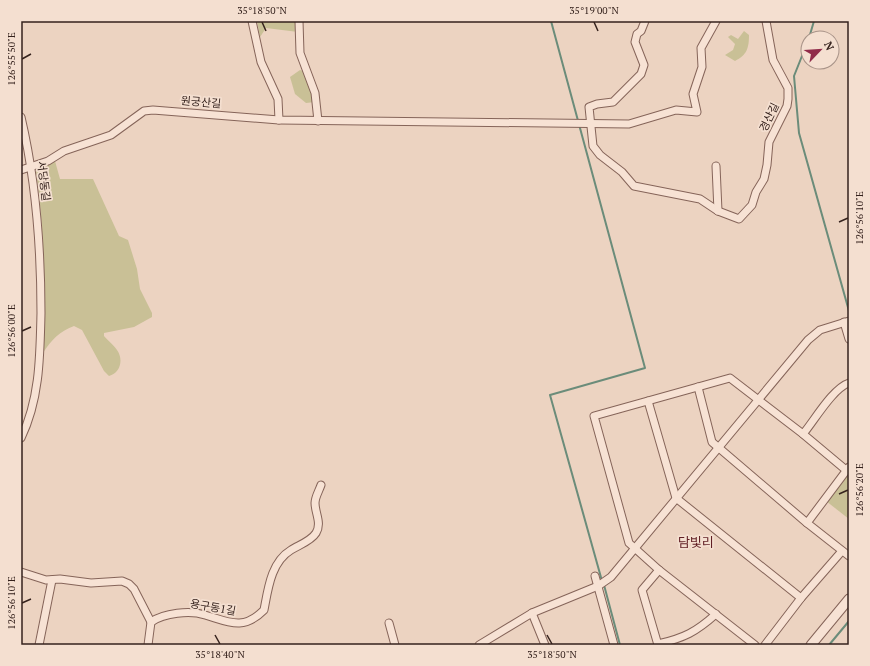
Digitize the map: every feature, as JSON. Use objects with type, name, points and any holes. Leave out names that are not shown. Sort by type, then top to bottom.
[{"type":"street","points":[[252,21],[261,62],[278,99],[279,120]]},
{"type":"street","points":[[299,21],[300,53],[315,93],[318,121]]},
{"type":"street","name":"경산길","points":[[645,21],[642,31],[637,34],[635,42],[644,65],[641,74],[613,102],[597,104],[589,107],[587,123],[594,146],[600,155],[622,172],[634,186],[700,200],[718,211],[738,220],[752,204],[766,172],[769,142],[787,106],[788,88],[773,60],[766,21]]},
{"type":"street","points":[[587,123],[629,124],[676,110],[697,112],[694,94],[702,67],[701,48],[716,21]]},
{"type":"street","name":"원궁산길","points":[[27,168],[48,161],[64,150],[111,135],[144,111],[164,110],[279,120],[587,123]]},
{"type":"street","name":"서당동길","points":[[21,117],[27,168],[39,234],[40,340],[35,395],[28,424],[21,438]]},
{"type":"street","points":[[716,166],[718,211]]},
{"type":"street","points":[[479,645],[532,613],[598,586],[611,577],[808,340],[820,330],[847,322],[849,339]]},
{"type":"street","points":[[755,645],[659,570],[629,544],[594,416],[730,378],[848,468],[807,522]]},
{"type":"street","points":[[803,434],[834,394],[843,385],[849,383]]},
{"type":"street","points":[[698,387],[712,442],[717,448],[849,556]]},
{"type":"street","points":[[648,401],[676,498],[801,598]]},
{"type":"street","name":"용구동1길","points":[[151,622],[168,616],[187,613],[204,615],[214,619],[236,623],[256,618],[264,610],[268,583],[280,562],[288,552],[316,534],[319,526],[315,502],[321,485]]},
{"type":"street","points":[[765,645],[801,598],[842,551]]},
{"type":"street","points":[[659,570],[642,590],[658,645],[677,640],[700,629],[716,614]]},
{"type":"street","points":[[21,572],[46,580],[60,579],[91,584],[122,581],[129,584],[139,597],[151,622],[148,645]]},
{"type":"street","points":[[595,576],[614,645]]},
{"type":"street","points":[[39,645],[52,580]]},
{"type":"street","points":[[812,645],[849,599]]},
{"type":"street","points":[[532,613],[545,645]]},
{"type":"street","points":[[390,623],[395,645]]},
{"type":"shaded area","points":[[257,21],[298,21],[298,32],[266,28],[260,37]]},
{"type":"shaded area","points":[[744,31],[749,35],[748,47],[745,54],[735,61],[725,55],[733,50],[735,44],[728,37],[731,35],[738,39]]},
{"type":"shaded area","points":[[300,70],[306,72],[315,102],[306,103],[295,94],[290,77]]},
{"type":"shaded area","points":[[55,161],[60,179],[93,179],[119,236],[128,240],[137,269],[140,289],[152,313],[152,317],[134,327],[104,333],[104,336],[116,348],[120,358],[120,366],[116,372],[109,376],[104,371],[82,330],[74,326],[56,336],[43,353],[44,284],[41,216],[36,171],[39,166]]},
{"type":"shaded area","points":[[849,472],[849,519],[826,501]]},
{"type":"waterway","points":[[551,21],[645,368],[550,395],[602,581]]},
{"type":"waterway","points":[[811,30],[814,21]]},
{"type":"waterway","points":[[800,61],[794,76],[799,133],[849,311]]},
{"type":"waterway","points":[[604,585],[620,645]]},
{"type":"waterway","points":[[829,645],[849,621]]},
{"type":"district","name":"담빛리","points":[[696,542]]}]
